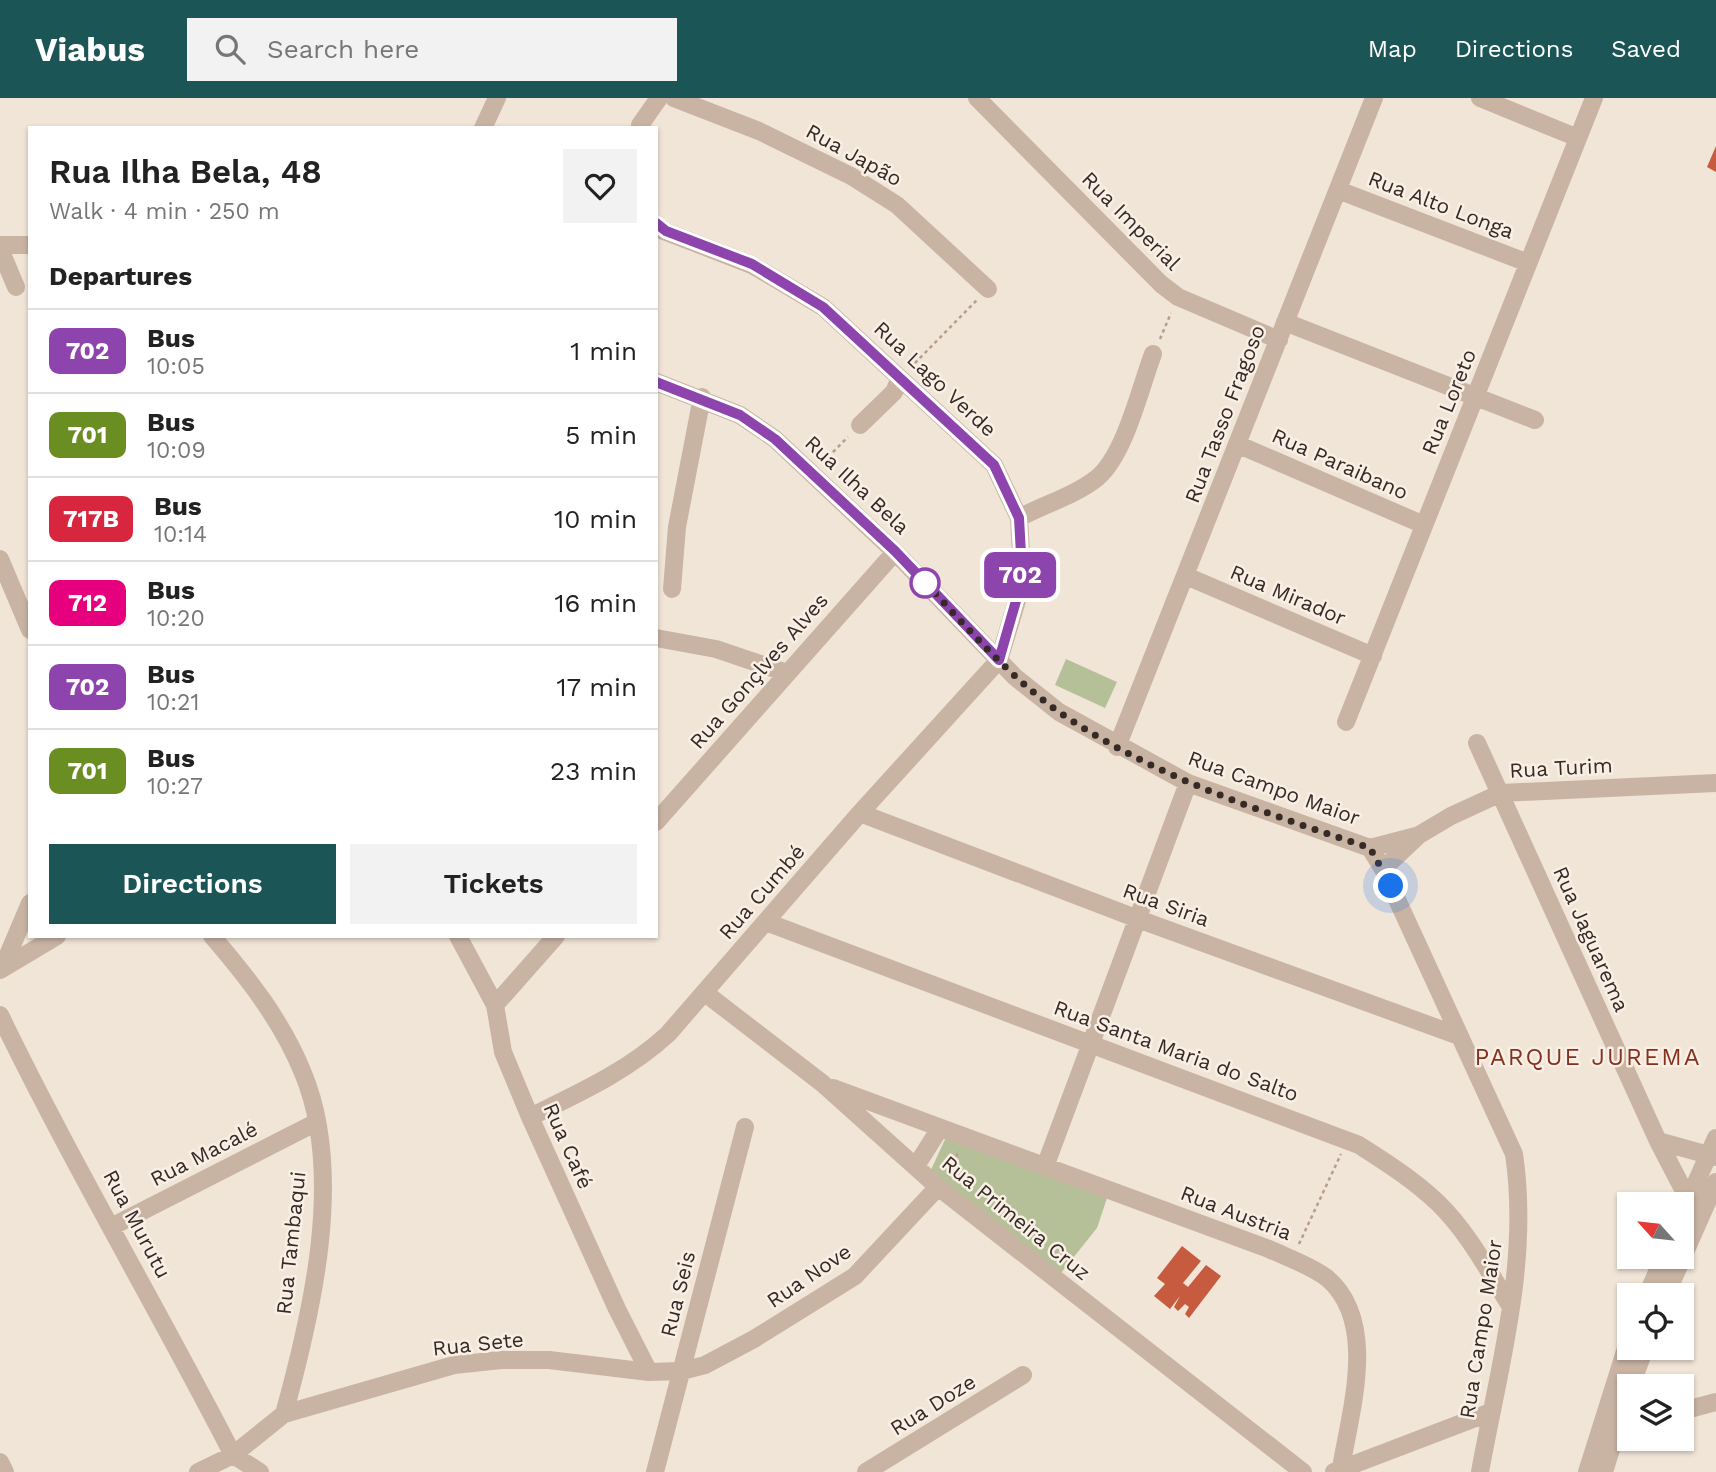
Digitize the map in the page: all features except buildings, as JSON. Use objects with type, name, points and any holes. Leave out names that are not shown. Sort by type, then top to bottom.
[{"type":"street","points":[[484,126],[496,98]]},
{"type":"street","points":[[640,126],[650,98]]},
{"type":"street","points":[[640,126],[659,98]]},
{"type":"street","name":"Rua Japão","points":[[674,98],[759,131],[851,176],[897,205],[988,289]]},
{"type":"street","name":"Rua Imperial","points":[[977,98],[1178,298],[1279,340]]},
{"type":"street","name":"Rua Tasso Fragoso","points":[[1117,747],[1239,445],[1374,98]]},
{"type":"street","points":[[1480,98],[1578,138]]},
{"type":"street","name":"Rua Loreto","points":[[1346,722],[1594,98]]},
{"type":"street","name":"Rua Alto Longa","points":[[1338,190],[1528,263]]},
{"type":"street","name":"Rua Lago Verde","points":[[659,228],[752,264],[823,307],[994,465],[1019,518],[1018,594],[999,660]]},
{"type":"street","points":[[23,293],[0,247],[28,245]]},
{"type":"street","points":[[0,274],[23,293]]},
{"type":"street","points":[[1285,322],[1535,421]]},
{"type":"street","points":[[1019,518],[1096,478],[1108,465],[1153,354]]},
{"type":"street","points":[[860,425],[894,392],[901,378]]},
{"type":"street","name":"Rua Ilha Bela","points":[[661,388],[702,397],[740,415],[775,439],[895,551],[999,660]]},
{"type":"street","points":[[672,589],[677,527],[702,397]]},
{"type":"street","name":"Rua Paraibano","points":[[1239,445],[1424,526]]},
{"type":"street","name":"Rua Gonçlves Alves","points":[[658,820],[895,551]]},
{"type":"street","points":[[0,559],[19,597],[28,624]]},
{"type":"street","name":"Rua Mirador","points":[[1186,576],[1373,656]]},
{"type":"street","points":[[658,638],[716,649],[787,673]]},
{"type":"street","name":"Rua Campo Maior","points":[[999,660],[1059,712],[1117,747],[1188,783],[1370,848],[1383,869],[1514,1154],[1520,1194],[1520,1237],[1503,1363],[1480,1472]]},
{"type":"street","name":"Rua Cumbé","points":[[530,1116],[583,1091],[644,1056],[705,993],[860,813],[999,660]]},
{"type":"street","name":"Rua Jaguarema","points":[[1477,743],[1681,1192]]},
{"type":"street","points":[[1045,1164],[1188,783]]},
{"type":"street","name":"Rua Turim","points":[[1383,869],[1419,835],[1451,816],[1501,793],[1716,783]]},
{"type":"street","name":"Rua Siria","points":[[860,813],[1138,919],[1459,1036]]},
{"type":"street","name":"Rua Turim","points":[[1370,848],[1419,835]]},
{"type":"street","points":[[1,970],[28,909]]},
{"type":"street","name":"Rua Santa Maria do Salto","points":[[766,922],[1347,1140],[1404,1173],[1441,1205],[1471,1245],[1510,1307]]},
{"type":"street","points":[[1,970],[54,938]]},
{"type":"street","name":"Rua Tambaqui","points":[[214,938],[250,980],[280,1025],[304,1075],[317,1122],[324,1180],[315,1269],[297,1367],[284,1414]]},
{"type":"street","name":"Rua Café","points":[[459,938],[495,1005],[503,1052],[530,1116],[617,1309],[649,1372]]},
{"type":"street","points":[[495,1005],[553,938]]},
{"type":"street","name":"Rua Primeira Cruz","points":[[705,993],[822,1083],[938,1187],[1303,1472]]},
{"type":"street","name":"Rua Murutu","points":[[0,1014],[34,1084],[113,1226],[233,1455]]},
{"type":"street","name":"Rua Austria","points":[[822,1083],[1045,1164],[1292,1259],[1328,1279],[1345,1305],[1355,1329],[1357,1353],[1338,1470]]},
{"type":"street","name":"Rua Macalé","points":[[113,1226],[317,1122]]},
{"type":"street","name":"Rua Seis","points":[[655,1472],[745,1127]]},
{"type":"street","points":[[916,1166],[948,1131]]},
{"type":"street","points":[[1658,1141],[1714,1150],[1694,1202]]},
{"type":"street","points":[[1694,1207],[1716,1182]]},
{"type":"street","name":"Rua Nove","points":[[682,1371],[705,1365],[754,1339],[855,1276],[938,1187]]},
{"type":"street","name":"Rua Sete","points":[[284,1414],[454,1365],[501,1360],[549,1360],[649,1372],[682,1371]]},
{"type":"street","points":[[1587,1472],[1622,1360]]},
{"type":"street","name":"Rua Doze","points":[[866,1472],[1023,1375]]},
{"type":"street","points":[[1694,1408],[1716,1402]]},
{"type":"street","points":[[1338,1470],[1491,1412]]},
{"type":"street","points":[[198,1472],[233,1455],[284,1414]]},
{"type":"street","points":[[1598,1431],[1617,1427]]},
{"type":"street","points":[[1604,1472],[1617,1441]]},
{"type":"street","points":[[233,1455],[260,1472]]},
{"type":"street","points":[[0,1462],[5,1472]]},
{"type":"path","points":[[901,378],[988,289]]},
{"type":"path","points":[[1153,354],[1178,298]]},
{"type":"path","points":[[813,472],[860,425]]},
{"type":"path","points":[[938,1187],[952,1171],[960,1147],[948,1131]]},
{"type":"path","points":[[1292,1259],[1347,1140]]},
{"type":"green space","points":[[1066,659],[1117,682],[1105,708],[1055,685]]},
{"type":"green space","points":[[947,1135],[1107,1198],[1097,1228],[1061,1273],[930,1172]]},
{"type":"bus line","name":"702","points":[[658,225],[666,231],[752,264],[823,307],[994,465],[1019,518],[1021,554],[1018,594],[999,660],[895,551],[775,439],[740,415],[702,397],[658,383]]},
{"type":"district","name":"PARQUE JUREMA","points":[[1588,1057]]},
{"type":"route","points":[[925,583],[922,579],[1016,677],[1059,712],[1117,747],[1188,783],[1370,848],[1391,886]]}]
